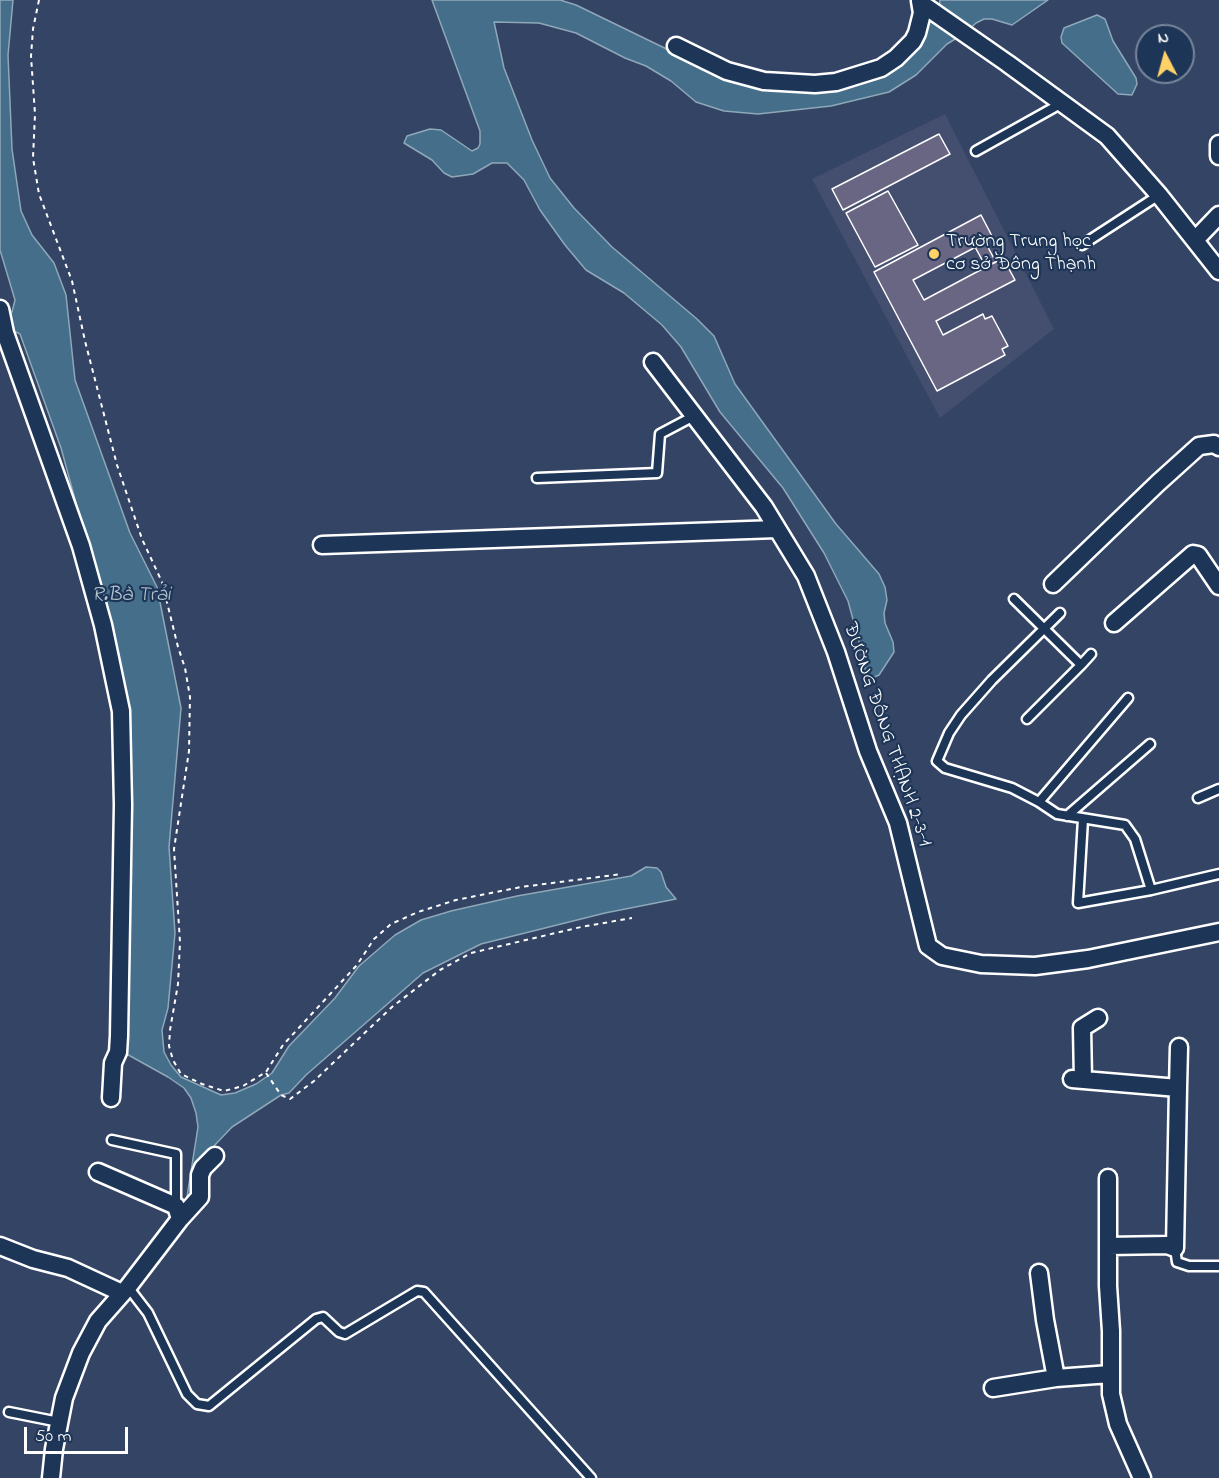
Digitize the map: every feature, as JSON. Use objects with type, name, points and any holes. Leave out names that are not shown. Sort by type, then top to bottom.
[{"type":"street","points":[[922,2],[1107,136],[1159,195],[1219,271]]},
{"type":"street","points":[[676,46],[727,71],[764,81],[815,84],[836,82],[881,68],[896,58],[913,41],[917,33],[922,2]]},
{"type":"street","points":[[1219,144],[1219,156]]},
{"type":"street","points":[[1195,240],[1219,215]]},
{"type":"street","points":[[0,310],[5,333],[81,546],[116,680],[121,711],[123,750],[118,1052],[113,1063],[111,1098]]},
{"type":"street","name":"ĐƯỜNG ĐÔNG THẠNH 2-3-1","points":[[653,362],[764,507],[806,576],[836,652],[868,751],[898,823],[928,946],[942,956],[981,964],[1035,966],[1088,959],[1219,932]]},
{"type":"street","points":[[1053,584],[1199,446],[1214,444],[1219,447]]},
{"type":"street","points":[[322,545],[777,529]]},
{"type":"street","points":[[1114,623],[1193,554],[1198,555],[1219,586]]},
{"type":"street","points":[[1098,1018],[1082,1028],[1078,1079],[1178,1088]]},
{"type":"street","points":[[1108,1246],[1167,1245],[1175,1248],[1179,1047]]},
{"type":"street","points":[[51,1478],[64,1398],[81,1353],[98,1321],[125,1290],[178,1213],[200,1197],[200,1175],[203,1168],[215,1156]]},
{"type":"street","points":[[98,1172],[178,1213]]},
{"type":"street","points":[[1108,1178],[1108,1286],[1112,1331],[1111,1394],[1118,1424],[1142,1478]]},
{"type":"street","points":[[0,1246],[33,1259],[68,1268],[125,1290]]},
{"type":"street","points":[[1039,1273],[1056,1378]]},
{"type":"street","points":[[993,1388],[1056,1378],[1110,1374]]},
{"type":"lane","points":[[976,151],[1062,103]]},
{"type":"lane","points":[[1082,246],[1159,195]]},
{"type":"lane","points":[[537,478],[657,473],[660,434],[694,416]]},
{"type":"lane","points":[[1014,599],[1081,664]]},
{"type":"lane","points":[[1060,613],[992,680],[961,715],[949,733],[937,761],[945,768],[1012,788],[1057,814],[1125,825],[1135,839],[1151,890]]},
{"type":"lane","points":[[1027,719],[1091,654]]},
{"type":"lane","points":[[1039,802],[1128,698]]},
{"type":"lane","points":[[1067,816],[1150,744]]},
{"type":"lane","points":[[1198,798],[1219,789]]},
{"type":"lane","points":[[1083,819],[1078,903],[1151,890],[1219,874]]},
{"type":"lane","points":[[112,1140],[176,1154],[178,1213]]},
{"type":"lane","points":[[1175,1248],[1177,1262],[1189,1266],[1219,1266]]},
{"type":"lane","points":[[125,1290],[148,1313],[187,1394],[197,1404],[209,1406],[316,1319],[323,1317],[339,1332],[345,1334],[417,1291],[424,1292],[591,1478]]},
{"type":"lane","points":[[9,1412],[59,1422]]},
{"type":"path","points":[[39,0],[33,29],[31,56],[35,114],[33,158],[39,194],[72,281],[117,465],[142,539],[162,582],[185,668],[190,697],[189,751],[174,849],[180,942],[178,984],[169,1046],[173,1060],[181,1074],[224,1091],[243,1086],[266,1072],[283,1045],[357,965],[374,939],[391,924],[418,912],[456,900],[521,887],[622,874]]},
{"type":"path","points":[[266,1072],[281,1095],[290,1099],[314,1081],[392,1007],[440,970],[471,953],[581,927],[632,918]]},
{"type":"shaded area","name":"Trường Trung học cơ sở Đông Thạnh","points":[[945,114],[1054,329],[940,418],[812,179]]},
{"type":"water","name":"R.Bà Trải","points":[[0,0],[13,0],[8,55],[12,149],[21,211],[32,235],[54,263],[66,295],[75,380],[130,533],[157,587],[181,708],[169,847],[175,933],[168,1008],[162,1030],[164,1052],[171,1065],[181,1077],[221,1095],[235,1093],[256,1084],[272,1073],[289,1046],[335,998],[359,966],[395,935],[421,920],[517,896],[631,876],[646,867],[657,868],[661,872],[666,887],[676,899],[605,913],[481,944],[423,973],[306,1075],[289,1093],[281,1095],[232,1127],[213,1147],[199,1172],[197,1197],[186,1203],[198,1127],[191,1098],[184,1088],[168,1077],[123,1052],[129,948],[128,824],[93,565],[61,448],[20,334],[16,332],[0,334],[0,315],[12,312],[15,300],[0,250]]},
{"type":"water","points":[[432,0],[560,0],[576,5],[714,72],[856,82],[925,29],[939,8],[940,0],[1048,0],[1012,25],[992,19],[984,19],[976,23],[947,44],[916,75],[889,92],[831,106],[758,114],[724,111],[696,102],[671,81],[646,66],[576,33],[539,23],[494,22],[504,68],[532,140],[550,178],[574,208],[612,247],[714,336],[735,384],[836,524],[879,574],[885,587],[887,600],[884,613],[885,623],[893,642],[894,652],[879,675],[867,678],[848,601],[824,553],[783,488],[720,412],[681,347],[662,325],[624,293],[586,270],[540,210],[524,180],[507,163],[492,163],[473,174],[452,177],[444,173],[432,160],[404,143],[407,136],[430,129],[441,130],[472,151],[480,144],[480,131]]},
{"type":"water","points":[[1097,15],[1105,19],[1113,41],[1135,76],[1135,84],[1137,84],[1132,95],[1118,94],[1062,43],[1064,28]]},
{"type":"building","points":[[939,134],[950,154],[843,210],[832,189]]},
{"type":"building","points":[[888,191],[918,245],[875,267],[846,213]]},
{"type":"building","points":[[981,215],[993,238],[913,280],[924,300],[1003,258],[1015,280],[936,321],[943,335],[983,314],[985,319],[992,316],[1008,346],[1002,349],[1005,355],[937,391],[874,272]]},
{"type":"building","points":[[985,242],[996,262],[986,267],[975,247]]},
{"type":"place","name":"Trường Trung học cơ sở Đông Thạnh","points":[[934,254]]}]
